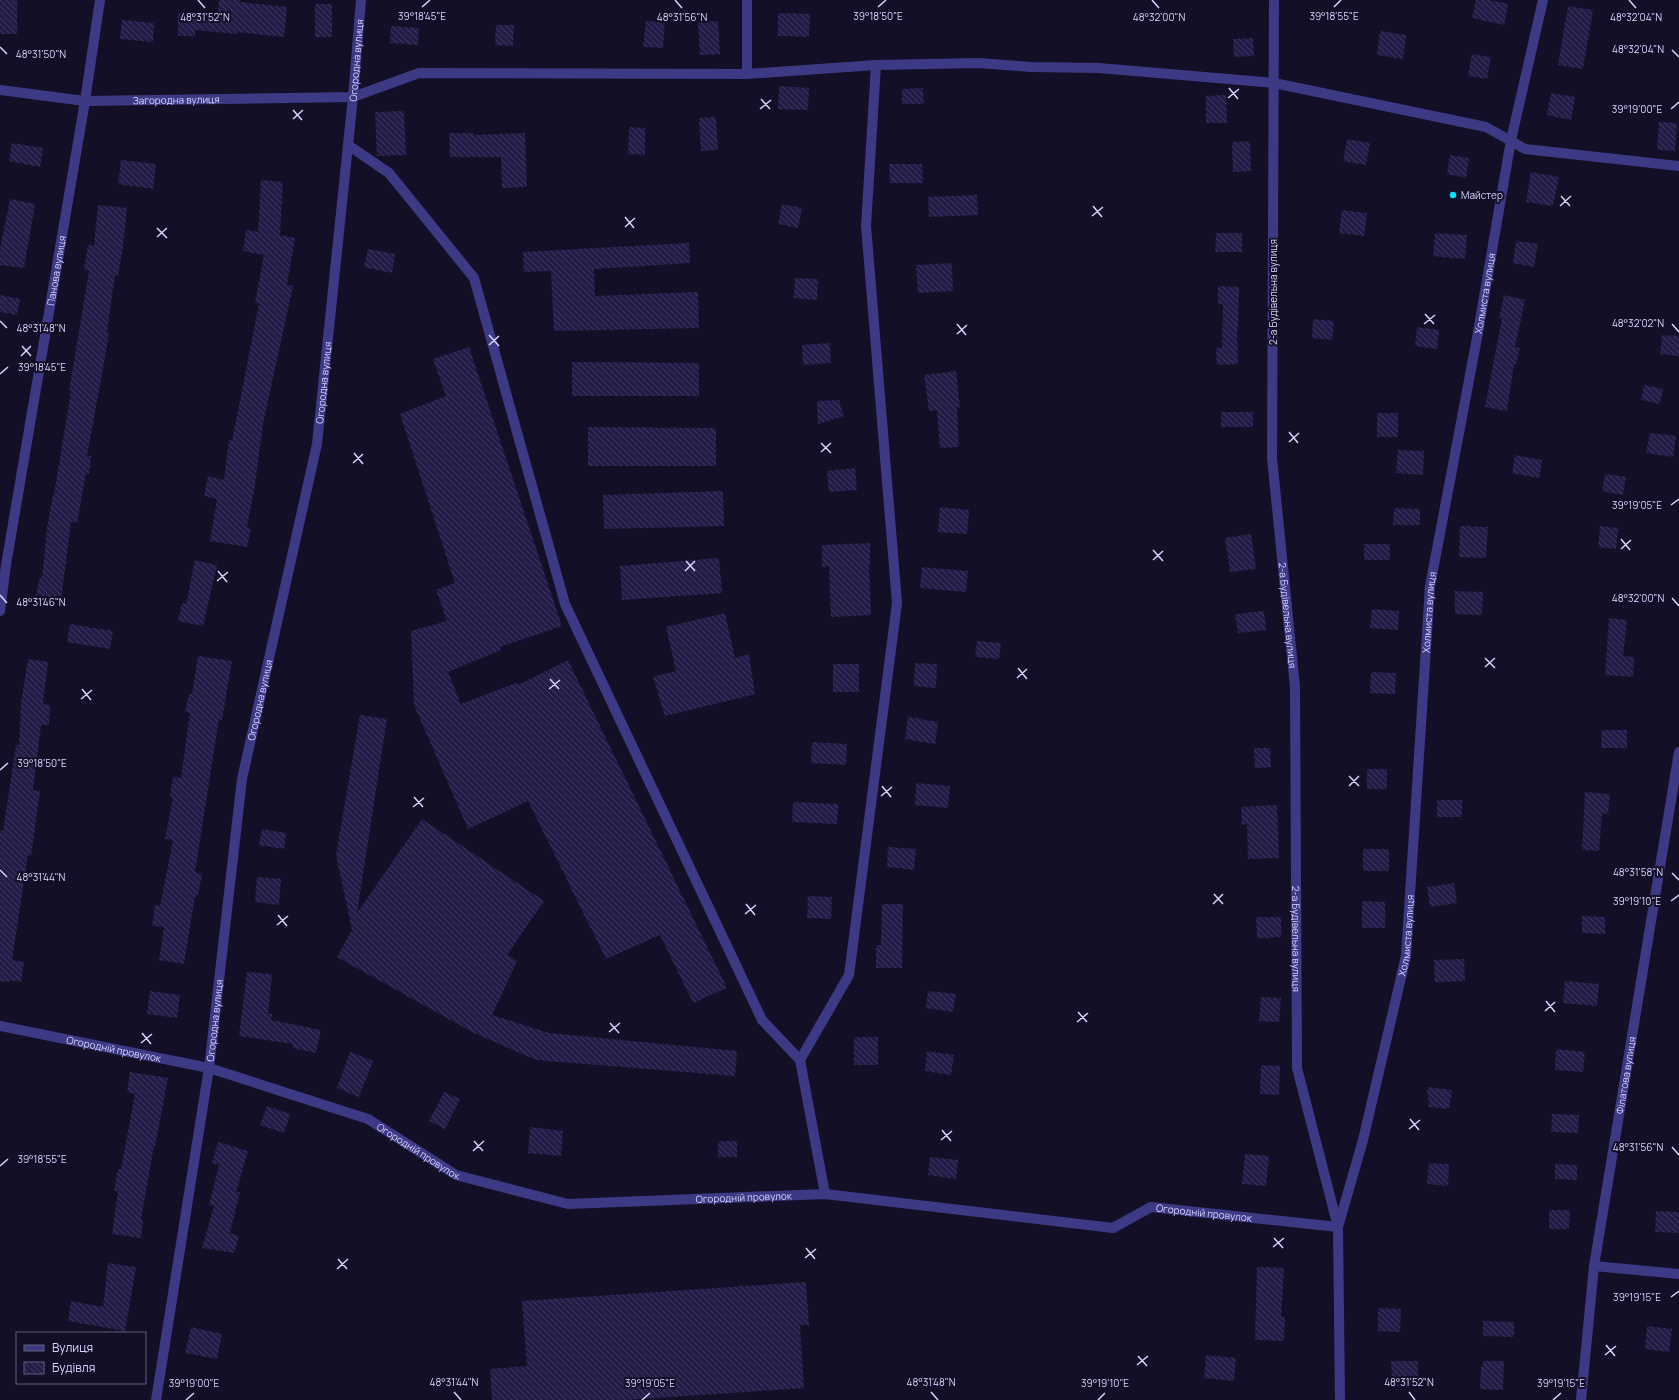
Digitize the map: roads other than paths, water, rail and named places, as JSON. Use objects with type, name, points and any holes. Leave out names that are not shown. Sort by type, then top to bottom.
[{"type":"street","name":"Панова вулиця","points":[[0,611],[3,564],[85,101],[100,0]]},
{"type":"street","name":"Огородна вулиця","points":[[156,1400],[209,1068],[242,779],[317,444],[353,97],[361,0]]},
{"type":"street","points":[[747,0],[747,74]]},
{"type":"street","name":"2-а Будівельна вулиця","points":[[1274,0],[1272,458],[1295,687],[1297,1068],[1338,1226]]},
{"type":"street","name":"Холмиста вулиця","points":[[1338,1226],[1363,1140],[1406,956],[1430,586],[1474,354],[1511,140],[1543,0]]},
{"type":"street","name":"Загородна вулиця","points":[[0,90],[85,101],[353,97],[419,73],[747,74],[876,65],[979,63],[1032,67],[1099,68],[1274,83],[1486,127],[1525,149],[1679,166]]},
{"type":"street","points":[[800,1060],[848,975],[897,603],[866,226],[876,65]]},
{"type":"street","points":[[348,145],[389,173],[474,278],[565,604],[762,1020],[800,1060],[825,1194]]},
{"type":"street","name":"Філатова вулиця","points":[[1581,1400],[1594,1266],[1679,752]]},
{"type":"street","name":"Огородній провулок","points":[[0,1026],[209,1068],[368,1119],[456,1175],[568,1204],[825,1194],[1113,1228],[1150,1207],[1338,1226]]},
{"type":"street","points":[[1338,1226],[1340,1400]]},
{"type":"street","points":[[1594,1266],[1679,1274]]},
{"type":"place","name":"Майстер","points":[[1453,195]]}]
